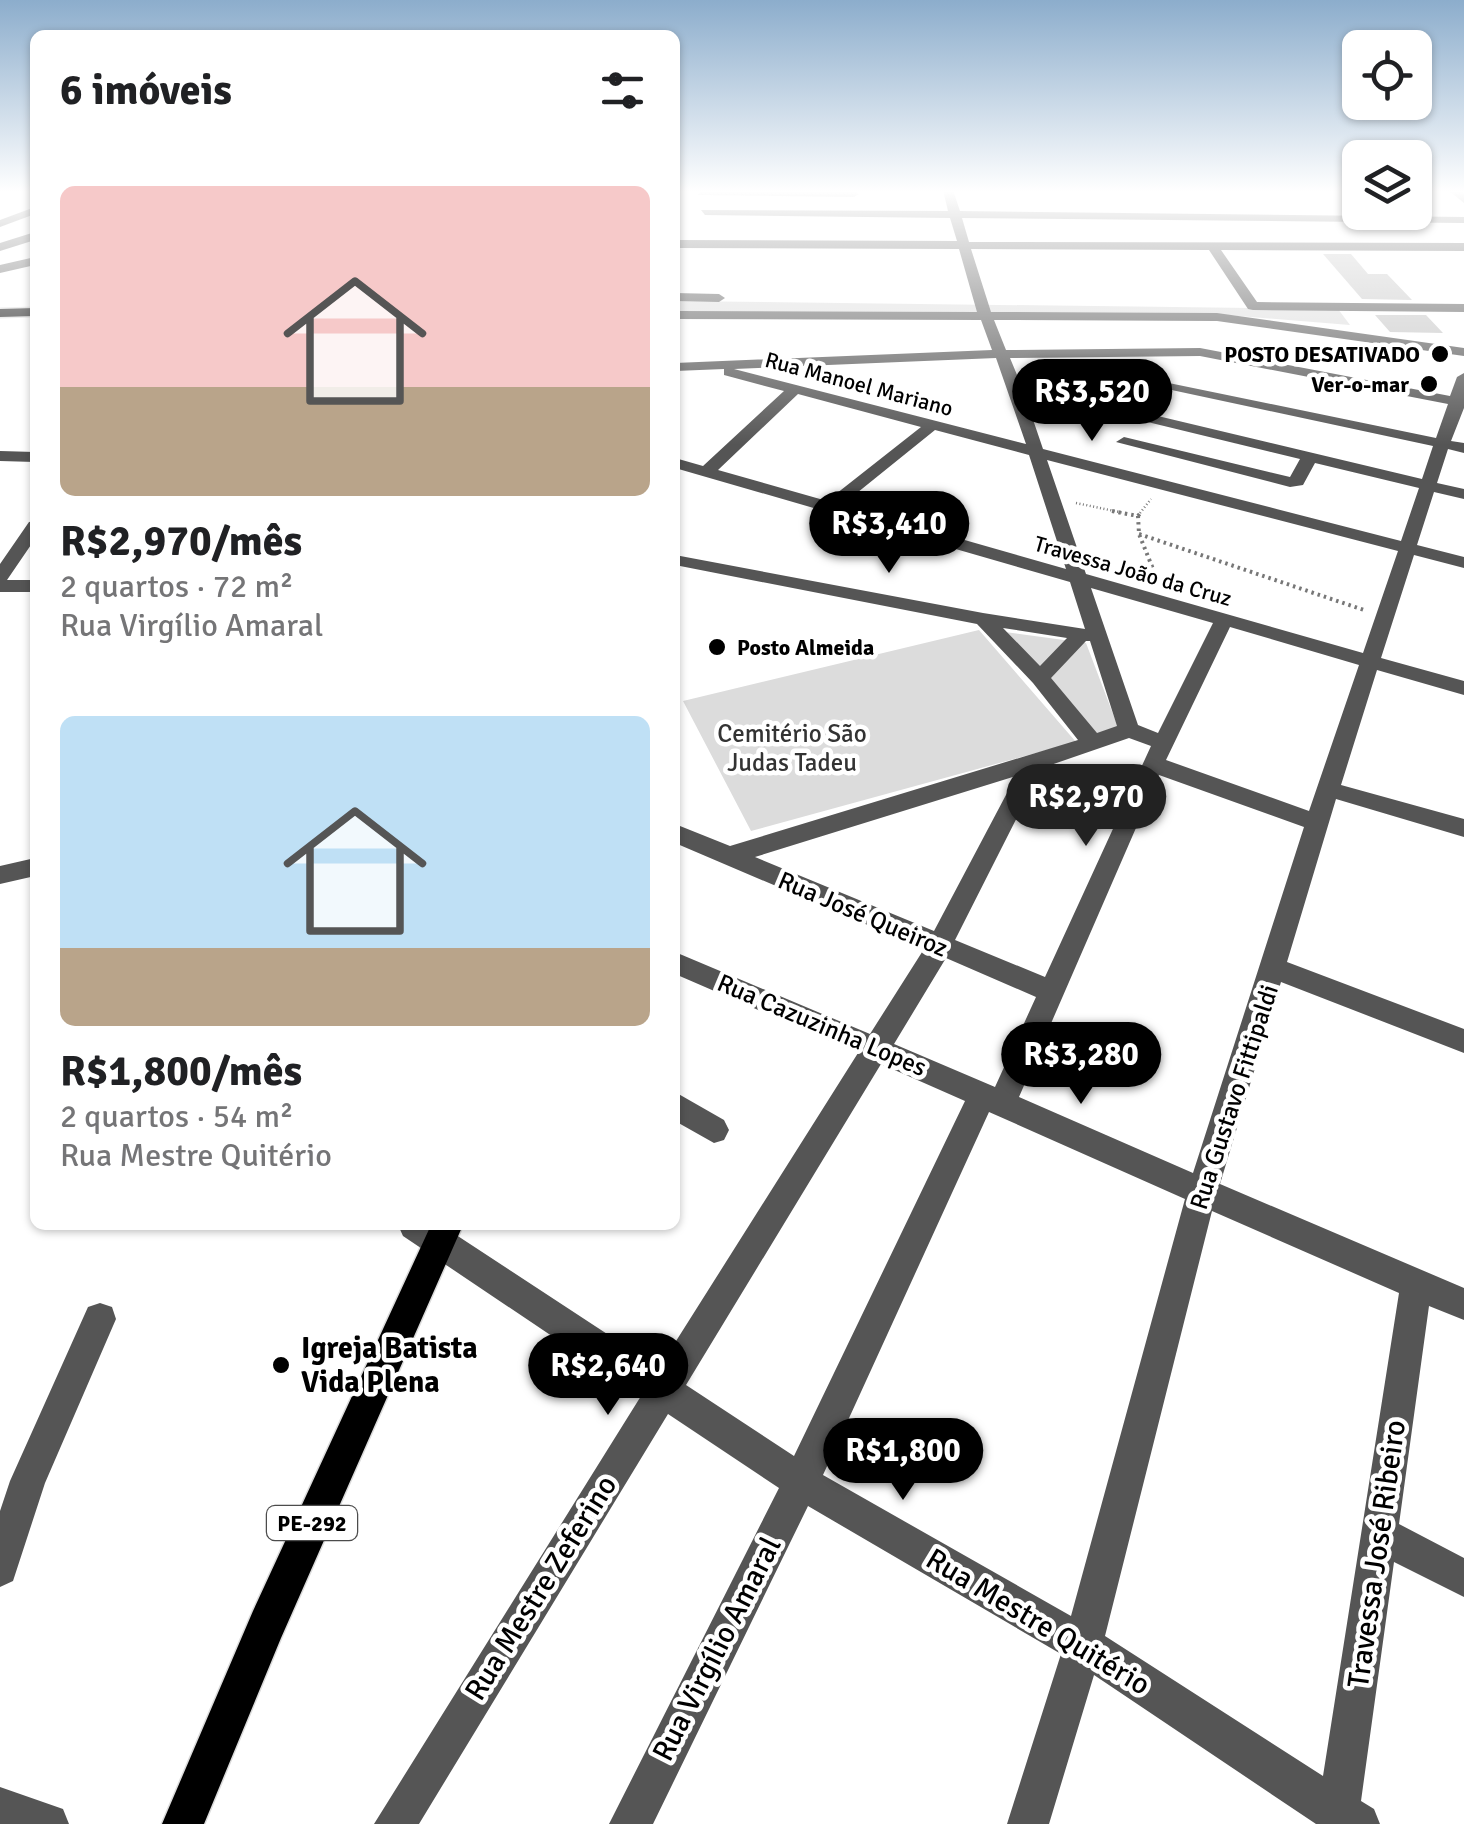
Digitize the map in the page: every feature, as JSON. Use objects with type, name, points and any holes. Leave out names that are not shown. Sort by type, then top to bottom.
[{"type":"main road","points":[[0,316],[30,315]]},
{"type":"main road","name":"PE-292","points":[[183,1824],[434,1231]]},
{"type":"street","points":[[974,275],[1050,497],[1076,580],[1088,635],[1128,730],[1158,754],[1317,823]]},
{"type":"street","points":[[1232,275],[1253,306]]},
{"type":"street","points":[[680,297],[733,298]]},
{"type":"street","points":[[868,300],[1217,317],[1464,350]]},
{"type":"street","points":[[680,314],[982,308],[1464,308]]},
{"type":"street","points":[[680,366],[1216,354],[1460,402]]},
{"type":"street","points":[[1002,356],[1088,370],[1464,448]]},
{"type":"street","name":"Rua Manoel Mariano","points":[[708,366],[1464,564]]},
{"type":"street","name":"Rua Gustavo Fittipaldi","points":[[1028,1824],[1083,1645],[1202,1195],[1317,823],[1442,443],[1460,402],[1464,377]]},
{"type":"street","points":[[706,471],[794,390]]},
{"type":"street","points":[[1016,391],[1053,395],[1464,494]]},
{"type":"street","points":[[832,506],[930,426]]},
{"type":"street","points":[[1124,442],[1290,482],[1297,481],[1309,458]]},
{"type":"street","points":[[0,456],[30,457]]},
{"type":"street","name":"Travessa João da Cruz","points":[[680,464],[1464,688]]},
{"type":"street","points":[[0,577],[30,533]]},
{"type":"street","points":[[680,561],[983,619],[1088,635]]},
{"type":"street","points":[[0,586],[30,586]]},
{"type":"street","points":[[983,619],[1040,678],[1092,742]]},
{"type":"street","name":"Rua Virgílio Amaral","points":[[630,1824],[992,1098],[1052,992],[1158,754],[1223,620]]},
{"type":"street","points":[[1040,678],[1088,635]]},
{"type":"street","points":[[727,856],[1034,763],[1128,730]]},
{"type":"street","name":"Rua Mestre Zeferino","points":[[395,1824],[878,1048],[939,946],[1034,763]]},
{"type":"street","points":[[1328,789],[1464,828]]},
{"type":"street","name":"Rua José Queiroz","points":[[680,836],[1052,992]]},
{"type":"street","points":[[0,875],[30,867]]},
{"type":"street","name":"Rua Cazuzinha Lopes","points":[[680,964],[992,1098],[1202,1195],[1464,1304]]},
{"type":"street","points":[[1275,968],[1464,1041]]},
{"type":"street","points":[[680,1108],[714,1130]]},
{"type":"street","name":"Rua Mestre Quitério","points":[[434,1231],[662,1393],[800,1482],[1083,1645],[1345,1820]]},
{"type":"street","name":"Travessa José Ribeiro","points":[[1345,1820],[1416,1284]]},
{"type":"street","points":[[0,1568],[28,1482],[100,1318]]},
{"type":"street","points":[[1382,1536],[1464,1578]]},
{"type":"street","points":[[0,1808],[48,1824]]},
{"type":"path","points":[[1050,497],[1138,516],[1140,534],[1167,605]]},
{"type":"path","points":[[1140,534],[1384,616]]},
{"type":"green space","points":[[680,301],[1338,309],[1350,325],[1201,313],[680,311]]},
{"type":"green space","name":"Cemitério São Judas Tadeu","points":[[979,630],[1076,742],[751,831],[683,701]]},
{"type":"green space","points":[[1005,632],[1086,643],[1118,727],[1095,734]]},
{"type":"building","points":[[1341,275],[1388,275],[1412,300],[1362,299]]},
{"type":"building","points":[[1375,315],[1426,315],[1443,333],[1390,332]]},
{"type":"place","name":"POSTO DESATIVADO","points":[[1440,354]]},
{"type":"place","name":"Ver-o-mar","points":[[1429,384]]},
{"type":"place","name":"Posto Almeida","points":[[717,647]]},
{"type":"place","name":"Igreja Batista Vida Plena","points":[[281,1365]]}]
